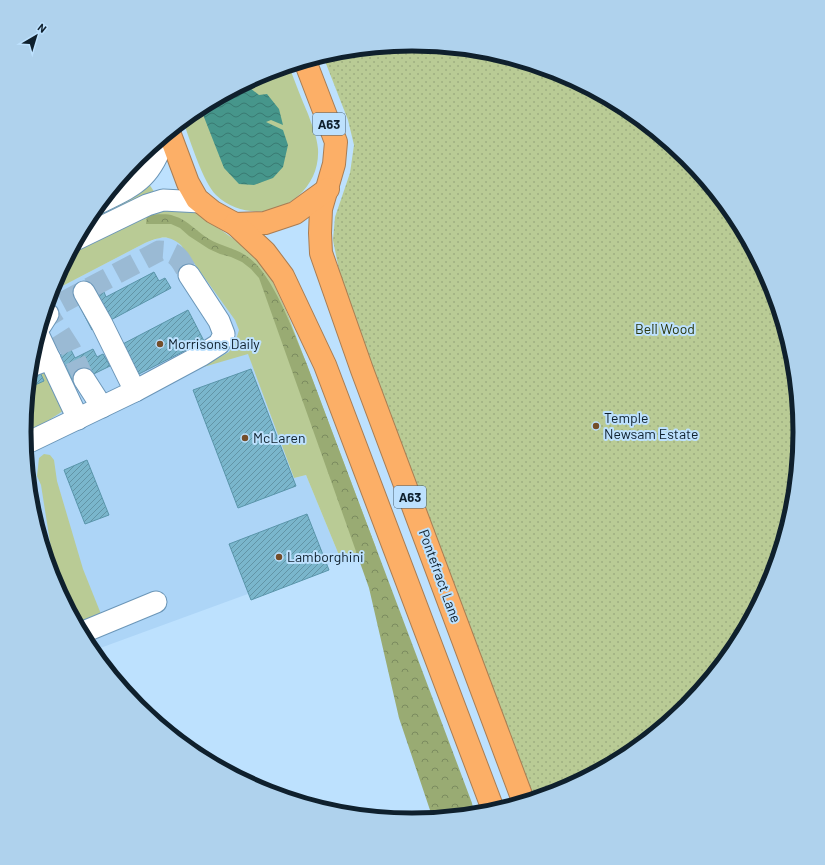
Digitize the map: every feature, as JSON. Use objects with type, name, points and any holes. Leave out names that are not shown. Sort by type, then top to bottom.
[{"type":"highway","name":"A63","points":[[307,66],[336,142],[334,164],[328,188]]},
{"type":"highway","name":"A63","points":[[171,138],[188,183],[196,199],[213,212],[235,224],[265,252],[283,276],[325,365],[492,806]]},
{"type":"highway","points":[[235,224],[265,223],[295,213],[328,188]]},
{"type":"highway","name":"Pontefract Lane","points":[[328,188],[321,209],[321,253],[365,377],[522,798]]},
{"type":"street","points":[[114,196],[137,184],[144,177],[157,158],[162,145]]},
{"type":"street","points":[[87,234],[147,205],[163,200],[201,202]]},
{"type":"street","points":[[31,441],[135,391],[219,344],[224,334],[219,321],[189,275]]},
{"type":"street","points":[[84,292],[102,324],[135,391]]},
{"type":"street","points":[[42,342],[78,419]]},
{"type":"street","points":[[37,364],[50,359]]},
{"type":"street","points":[[84,379],[102,407]]},
{"type":"street","points":[[87,631],[156,602]]},
{"type":"shaded area","points":[[159,238],[172,238],[182,245],[236,320],[294,478],[306,475],[341,560],[98,649],[70,601],[60,578],[51,555],[38,507],[34,482],[31,432],[34,383],[44,334],[60,287],[145,243]]},
{"type":"green space","name":"Temple Newsam Estate","points":[[412,51],[462,54],[487,58],[535,71],[581,90],[624,115],[645,130],[682,163],[715,200],[730,221],[755,264],[774,310],[781,334],[787,358],[793,408],[794,432],[791,482],[787,507],[774,555],[755,601],[730,644],[715,665],[682,702],[664,719],[645,735],[603,763],[581,775],[531,795],[389,419],[339,270],[333,240],[335,217],[350,173],[354,145],[348,120],[325,61],[363,54]]},
{"type":"green space","points":[[291,71],[308,114],[318,149],[316,168],[309,184],[297,197],[283,206],[266,211],[249,211],[232,206],[216,195],[211,189],[197,160],[185,126],[222,102],[244,90]]},
{"type":"green space","points":[[149,184],[155,193],[94,222],[101,212]]},
{"type":"green space","points":[[159,209],[192,209],[253,253],[264,266],[288,315],[376,548],[341,560],[306,475],[294,478],[248,354],[200,368],[229,352],[236,340],[239,330],[235,320],[181,245],[168,238],[160,238],[145,243],[60,287],[79,247],[127,222]]},
{"type":"green space","points":[[147,215],[171,215],[179,218],[209,239],[245,255],[255,263],[273,288],[306,362],[472,803],[473,809],[431,813],[399,718],[369,588],[259,278],[242,262],[209,249],[189,236],[180,228],[171,224],[146,224]]},
{"type":"green space","points":[[38,357],[63,411],[32,431],[34,383]]},
{"type":"green space","points":[[44,454],[50,455],[54,460],[57,481],[83,569],[101,614],[88,619],[80,620],[70,601],[53,560],[41,485],[37,476],[39,458]]},
{"type":"water","points":[[250,88],[259,95],[267,94],[279,109],[283,125],[271,120],[266,122],[283,130],[288,145],[283,167],[273,178],[254,185],[239,184],[224,168],[203,114]]},
{"type":"building","points":[[154,272],[159,281],[165,278],[171,288],[92,330],[79,305],[104,292],[106,297]]},
{"type":"building","name":"Morrisons Daily","points":[[188,310],[204,341],[133,377],[117,347]]},
{"type":"building","points":[[93,349],[97,357],[103,354],[110,366],[65,388],[51,359],[71,350],[75,358]]},
{"type":"building","name":"McLaren","points":[[251,369],[296,486],[238,508],[193,390]]},
{"type":"building","points":[[39,370],[44,381],[34,385],[34,383],[36,371]]},
{"type":"building","points":[[87,460],[109,515],[85,524],[64,470]]},
{"type":"building","name":"Lamborghini","points":[[307,514],[329,570],[251,600],[229,544]]},
{"type":"tunnel","points":[[51,309],[159,251],[166,251],[178,257],[189,275]]},
{"type":"tunnel","points":[[49,316],[71,350],[84,379]]},
{"type":"place","name":"Morrisons Daily","points":[[160,344]]},
{"type":"place","name":"Temple Newsam Estate","points":[[596,426]]},
{"type":"place","name":"McLaren","points":[[245,438]]},
{"type":"place","name":"Lamborghini","points":[[279,557]]},
{"type":"park label","name":"Bell Wood","points":[[665,329]]}]
